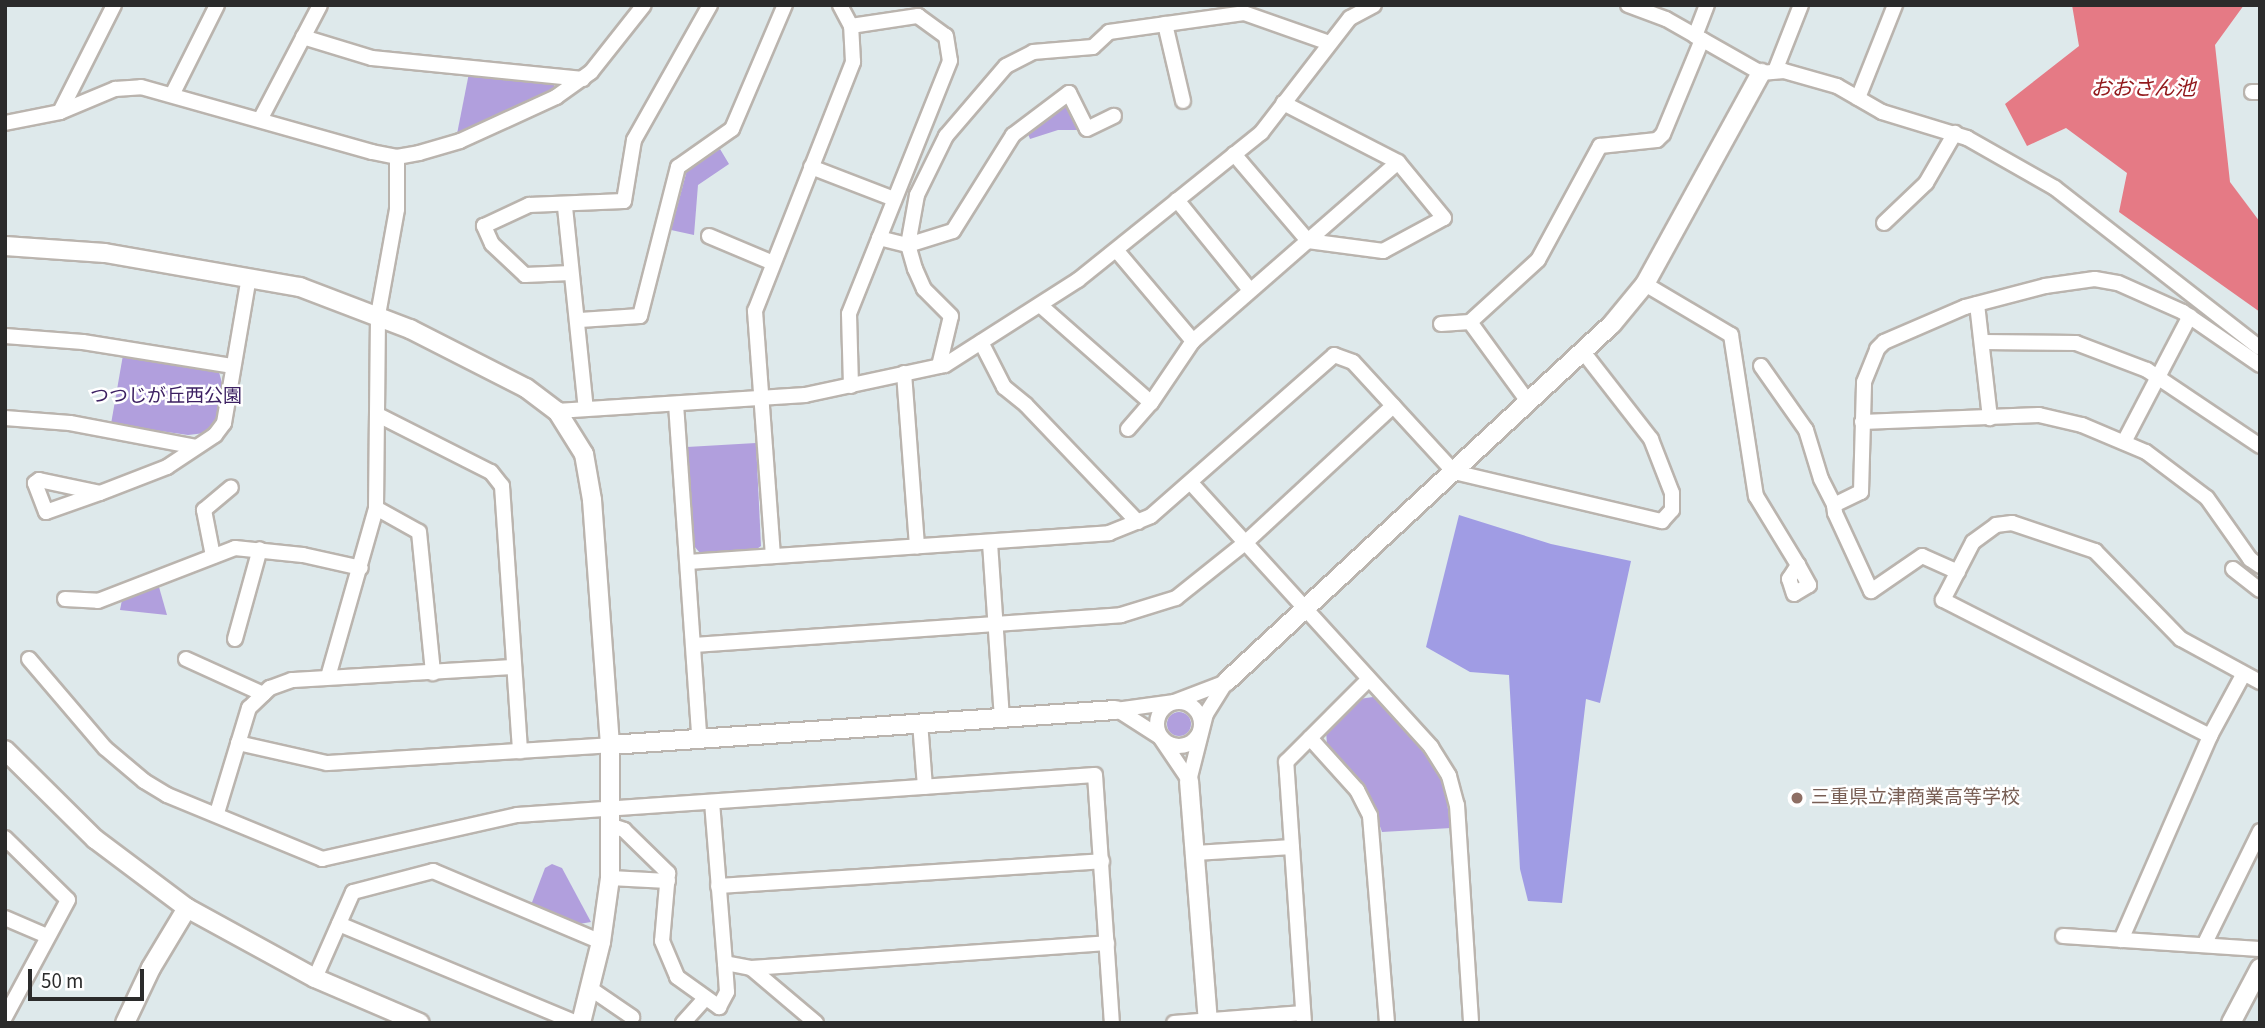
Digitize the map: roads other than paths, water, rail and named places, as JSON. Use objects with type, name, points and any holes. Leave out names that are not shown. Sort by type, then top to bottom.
[{"type":"street","points":[[60,111],[114,5]]},
{"type":"street","points":[[173,93],[217,5]]},
{"type":"street","points":[[261,118],[320,5]]},
{"type":"street","points":[[5,123],[60,111],[123,88],[173,93],[397,157],[460,141],[556,97],[583,79],[644,5]]},
{"type":"street","points":[[570,273],[525,275],[492,244],[484,226],[528,205],[565,207],[624,201],[634,140],[710,5]]},
{"type":"street","points":[[580,320],[640,316],[678,167],[732,128],[785,5]]},
{"type":"street","points":[[773,556],[755,311],[771,262],[853,62],[851,26],[840,5]]},
{"type":"street","points":[[557,411],[761,398],[851,386],[939,366],[1040,305],[1117,251],[1261,133],[1350,18],[1374,5]]},
{"type":"street","points":[[1628,5],[1768,72],[1837,86],[1882,112],[1955,133],[2054,188],[2260,348]]},
{"type":"street","points":[[1441,324],[1470,322],[1538,260],[1600,146],[1657,140],[1663,134],[1698,38],[1707,5]]},
{"type":"street","points":[[1208,1021],[1189,781],[1201,730],[1226,682],[1584,353],[1645,284],[1768,72],[1801,5]]},
{"type":"street","points":[[1858,98],[1895,5]]},
{"type":"street","points":[[939,366],[951,316],[924,289],[908,245],[917,195],[946,136],[1006,65],[1032,52],[1093,47],[1109,32],[1244,13],[1328,43]]},
{"type":"street","points":[[851,26],[918,16],[939,27],[949,42],[947,72],[849,314],[851,386]]},
{"type":"street","points":[[1165,24],[1183,101]]},
{"type":"street","points":[[303,37],[372,58],[583,79]]},
{"type":"street","points":[[879,238],[908,245],[953,231],[1013,135],[1069,93],[1087,129],[1114,116]]},
{"type":"street","points":[[1234,153],[1308,241],[1383,251],[1444,218],[1398,162],[1283,103]]},
{"type":"street","points":[[1884,223],[1926,183],[1955,133]]},
{"type":"street","points":[[328,677],[376,508],[380,416],[378,315],[397,209],[397,157]]},
{"type":"street","points":[[1128,429],[1151,403],[1193,341],[1398,162]]},
{"type":"street","points":[[811,167],[894,199]]},
{"type":"street","points":[[1177,200],[1250,290]]},
{"type":"street","points":[[565,207],[570,273],[580,320],[586,409]]},
{"type":"street","points":[[709,236],[771,262]]},
{"type":"street","points":[[5,246],[94,251],[250,276],[300,287],[378,315],[526,388],[557,411],[584,454],[592,500],[610,745],[610,878],[592,989],[579,1023],[339,924]]},
{"type":"street","points":[[1117,251],[1193,341]]},
{"type":"street","points":[[100,493],[167,467],[197,447],[224,423],[250,276]]},
{"type":"street","points":[[1834,505],[1861,492],[1864,382],[1877,349],[1914,327],[1977,304],[2087,279],[2118,283],[2190,316],[2260,365]]},
{"type":"street","points":[[1645,284],[1731,335],[1756,496],[1798,565]]},
{"type":"street","points":[[1977,304],[1990,418]]},
{"type":"street","points":[[1040,305],[1151,403]]},
{"type":"street","points":[[2124,442],[2190,316]]},
{"type":"street","points":[[1470,322],[1529,403]]},
{"type":"street","points":[[5,336],[83,342],[233,366]]},
{"type":"street","points":[[981,342],[1004,387],[1138,522]]},
{"type":"street","points":[[1983,342],[2076,343],[2158,375],[2260,446]]},
{"type":"street","points":[[688,562],[1109,533],[1138,522],[1191,483],[1334,355],[1353,362],[1454,472],[1662,521],[1672,510],[1672,493],[1651,439],[1584,353]]},
{"type":"street","points":[[1761,366],[1806,429],[1821,479],[1871,591],[1922,556],[1958,572]]},
{"type":"street","points":[[904,373],[917,547]]},
{"type":"street","points":[[676,404],[699,736]]},
{"type":"street","points":[[694,645],[996,626],[1121,615],[1176,598],[1245,543],[1393,406]]},
{"type":"street","points":[[380,416],[491,472],[502,486],[520,751]]},
{"type":"street","points":[[5,418],[70,424],[197,447]]},
{"type":"street","points":[[1862,422],[2062,418],[2146,452],[2207,498],[2250,559],[2260,566]]},
{"type":"street","points":[[1191,483],[1431,747],[1455,793],[1471,1023]]},
{"type":"street","points":[[214,556],[204,509],[231,487]]},
{"type":"street","points":[[376,508],[419,532],[433,673]]},
{"type":"street","points":[[2210,736],[1943,600],[1973,542],[1996,525],[2024,526],[2095,551],[2181,639],[2242,676],[2260,682]]},
{"type":"street","points":[[990,543],[1002,717]]},
{"type":"street","points":[[65,600],[98,601],[235,548],[260,549],[361,568]]},
{"type":"street","points":[[235,639],[260,549]]},
{"type":"street","points":[[2233,569],[2260,590]]},
{"type":"street","points":[[29,659],[119,762],[167,795],[217,813],[321,859],[497,818],[610,816],[712,802],[1095,775],[1112,1023]]},
{"type":"street","points":[[186,659],[263,694]]},
{"type":"street","points":[[217,813],[249,708],[263,694],[292,680],[514,667]]},
{"type":"street","points":[[2121,940],[2210,736],[2242,676]]},
{"type":"street","points":[[1174,1023],[1304,1018],[1286,762],[1369,679]]},
{"type":"street","points":[[238,743],[327,763],[1116,710],[1174,702],[1226,682]]},
{"type":"street","points":[[1174,702],[1197,711],[1201,730]]},
{"type":"street","points":[[1174,702],[1158,713],[1160,737],[1189,781]]},
{"type":"street","points":[[1116,710],[1160,737],[1183,745],[1201,730]]},
{"type":"street","points":[[920,722],[925,787]]},
{"type":"street","points":[[1310,738],[1357,790],[1370,816],[1387,1023]]},
{"type":"street","points":[[5,750],[96,839],[187,908],[315,978],[420,1023]]},
{"type":"street","points":[[610,816],[668,873],[661,926],[664,954],[677,977],[704,1000],[719,1007],[727,992],[712,802]]},
{"type":"street","points":[[2204,945],[2260,831]]},
{"type":"street","points":[[5,838],[68,900],[5,1017]]},
{"type":"street","points":[[1195,853],[1292,847]]},
{"type":"street","points":[[718,886],[1102,861]]},
{"type":"street","points":[[315,978],[353,892],[433,871],[601,942]]},
{"type":"street","points":[[610,878],[668,881]]},
{"type":"street","points":[[125,1023],[151,968],[187,908]]},
{"type":"street","points":[[5,918],[47,936]]},
{"type":"street","points":[[2063,936],[2260,949]]},
{"type":"street","points":[[725,963],[751,968],[1107,943]]},
{"type":"street","points":[[751,968],[816,1023]]},
{"type":"street","points":[[2231,1023],[2260,968]]},
{"type":"street","points":[[592,989],[632,1017]]},
{"type":"street","points":[[683,1023],[704,1000]]},
{"type":"water","name":"おおさん池","points":[[2072,5],[2244,5],[2215,45],[2230,182],[2260,222],[2260,312],[2119,212],[2127,173],[2066,128],[2027,146],[2005,104],[2079,46]]},
{"type":"place","name":"三重県立津商業高等学校","points":[[1797,798]]},
{"type":"park label","name":"つつじが丘西公園","points":[[166,397]]}]
